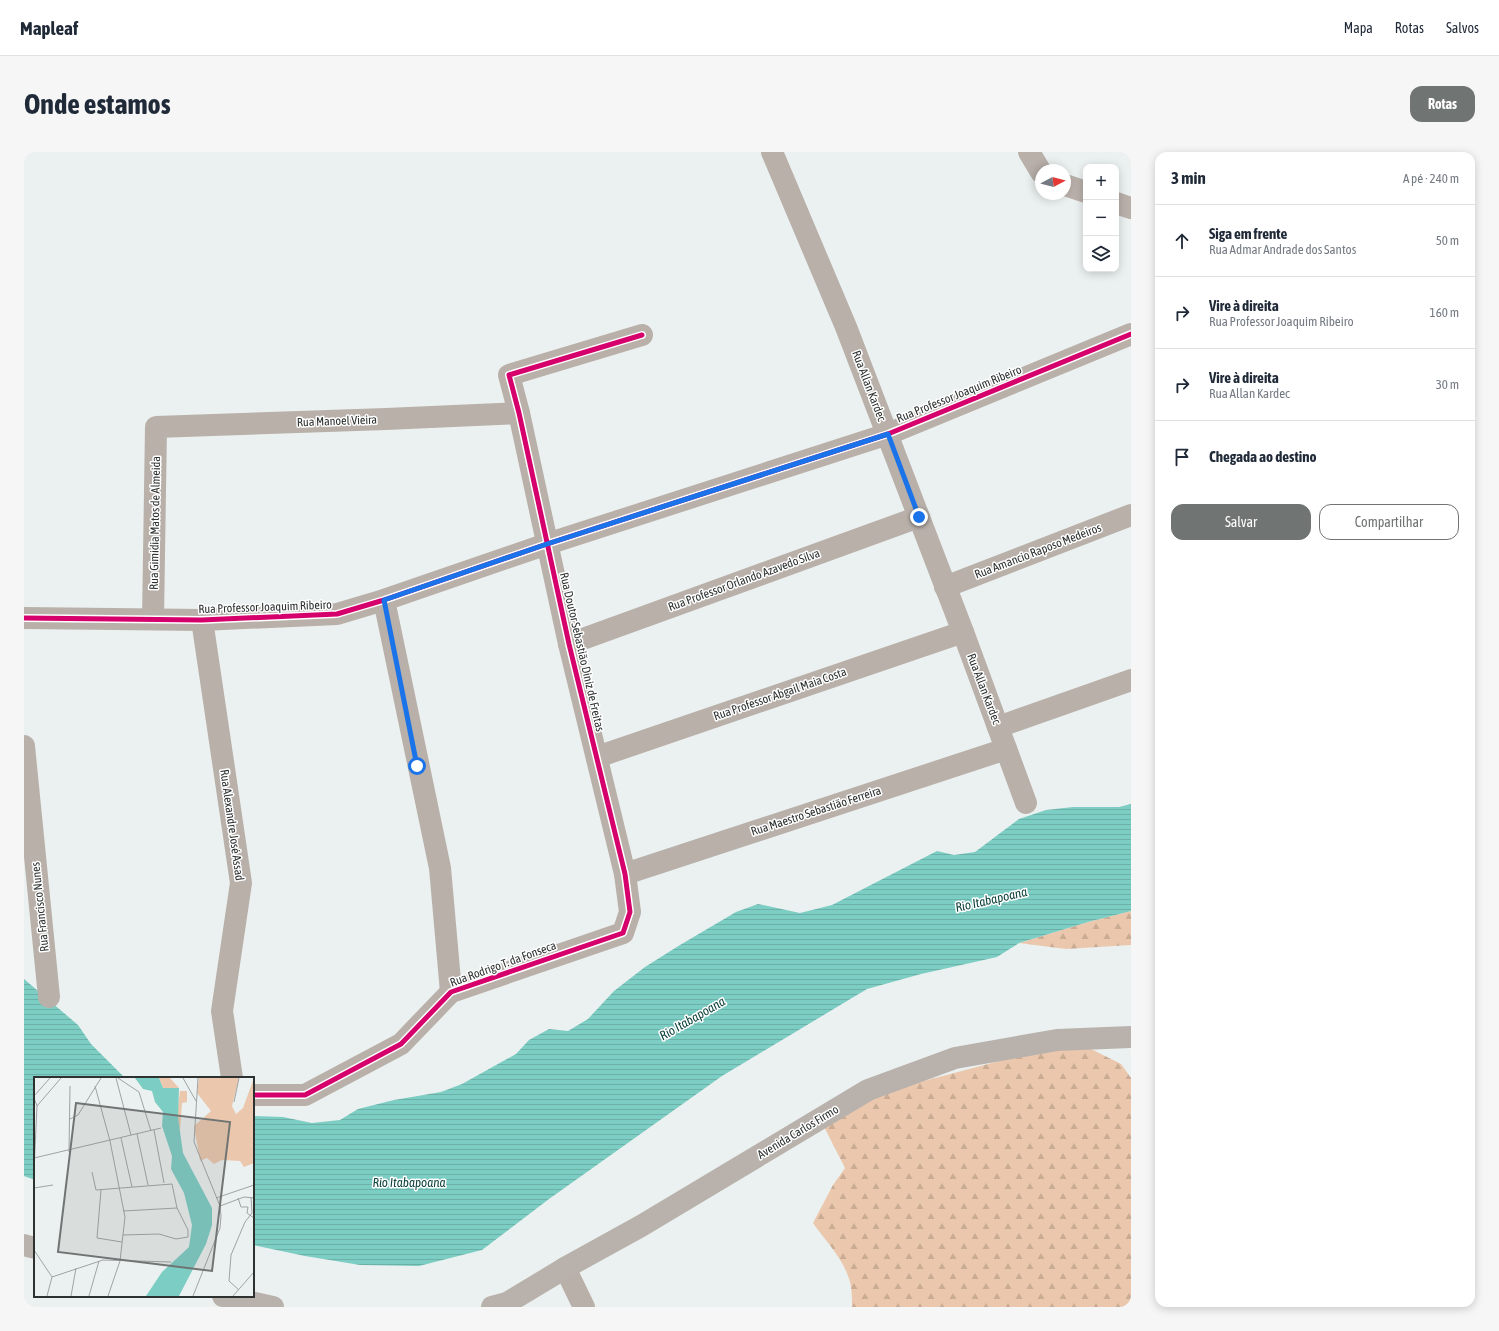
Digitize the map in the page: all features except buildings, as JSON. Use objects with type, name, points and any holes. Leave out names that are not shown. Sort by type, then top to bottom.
[{"type":"main road","name":"Avenida Carlos Firmo","points":[[492,1307],[507,1303],[565,1268],[641,1226],[868,1090],[955,1058],[1057,1040],[1131,1037]]},
{"type":"main road","points":[[24,1245],[34,1248]]},
{"type":"main road","points":[[228,1297],[273,1307]]},
{"type":"street","name":"Rua Allan Kardec","points":[[772,152],[846,327],[888,434],[1026,803]]},
{"type":"street","points":[[1029,152],[1036,164]]},
{"type":"street","points":[[1071,187],[1083,191]]},
{"type":"street","points":[[1119,204],[1131,208]]},
{"type":"street","name":"Rua Professor Joaquim Ribeiro","points":[[24,618],[202,620],[337,614],[384,600],[547,544],[888,434],[1131,334]]},
{"type":"street","name":"Rua Doutor Sebastião Diniz de Freitas","points":[[623,933],[630,912],[625,874],[569,644],[519,413],[509,375],[642,335]]},
{"type":"street","name":"Rua Manoel Vieira","points":[[156,427],[519,413]]},
{"type":"street","name":"Rua Gimidia Matos de Almeida","points":[[153,619],[156,427]]},
{"type":"street","name":"Rua Amancio Raposo Medeiros","points":[[945,587],[1131,515]]},
{"type":"street","name":"Rua Professor Orlando Azavedo Silva","points":[[569,644],[919,517]]},
{"type":"street","points":[[384,600],[440,868],[451,992]]},
{"type":"street","name":"Rua Alexandre José Assad","points":[[202,620],[241,883],[222,1011],[232,1077]]},
{"type":"street","name":"Rua Professor Abgail Maia Costa","points":[[596,756],[962,632]]},
{"type":"street","points":[[998,727],[1131,680]]},
{"type":"street","name":"Rua Francisco Nunes","points":[[24,746],[50,997]]},
{"type":"street","name":"Rua Maestro Sebastião Ferreira","points":[[625,874],[1006,749]]},
{"type":"street","name":"Rua Rodrigo T. da Fonseca","points":[[254,1095],[304,1096],[401,1044],[451,992],[623,933]]},
{"type":"street","points":[[565,1268],[584,1307]]},
{"type":"green space","points":[[1131,911],[1131,945],[1066,949],[1019,943],[1088,922]]},
{"type":"green space","points":[[1073,1040],[1121,1064],[1131,1078],[1131,1307],[852,1307],[850,1283],[845,1269],[837,1255],[813,1223],[833,1185],[845,1168],[819,1117],[920,1082]]},
{"type":"water","name":"Rio Itabapoana","points":[[1131,804],[1131,911],[1088,922],[1019,943],[997,957],[921,974],[867,989],[722,1076],[549,1199],[482,1250],[419,1266],[360,1265],[305,1256],[254,1245],[254,1116],[283,1117],[312,1123],[340,1120],[358,1109],[394,1100],[441,1092],[462,1084],[516,1054],[529,1040],[549,1029],[568,1031],[588,1019],[614,991],[645,967],[736,912],[758,904],[800,913],[832,905],[937,851],[954,855],[975,852],[1019,819],[1046,810],[1073,807],[1119,807]]},
{"type":"water","points":[[24,979],[78,1025],[91,1044],[124,1077],[34,1077],[34,1180],[24,1176]]},
{"type":"cycle path","points":[[24,618],[202,620],[337,614],[384,600],[547,544],[888,434],[1131,334]]},
{"type":"cycle path","points":[[254,1095],[305,1095],[401,1044],[451,992],[623,933],[630,912],[625,874],[569,644],[519,413],[509,375],[642,335]]},
{"type":"route","points":[[417,766],[384,600],[547,544],[888,434],[919,517]]}]
